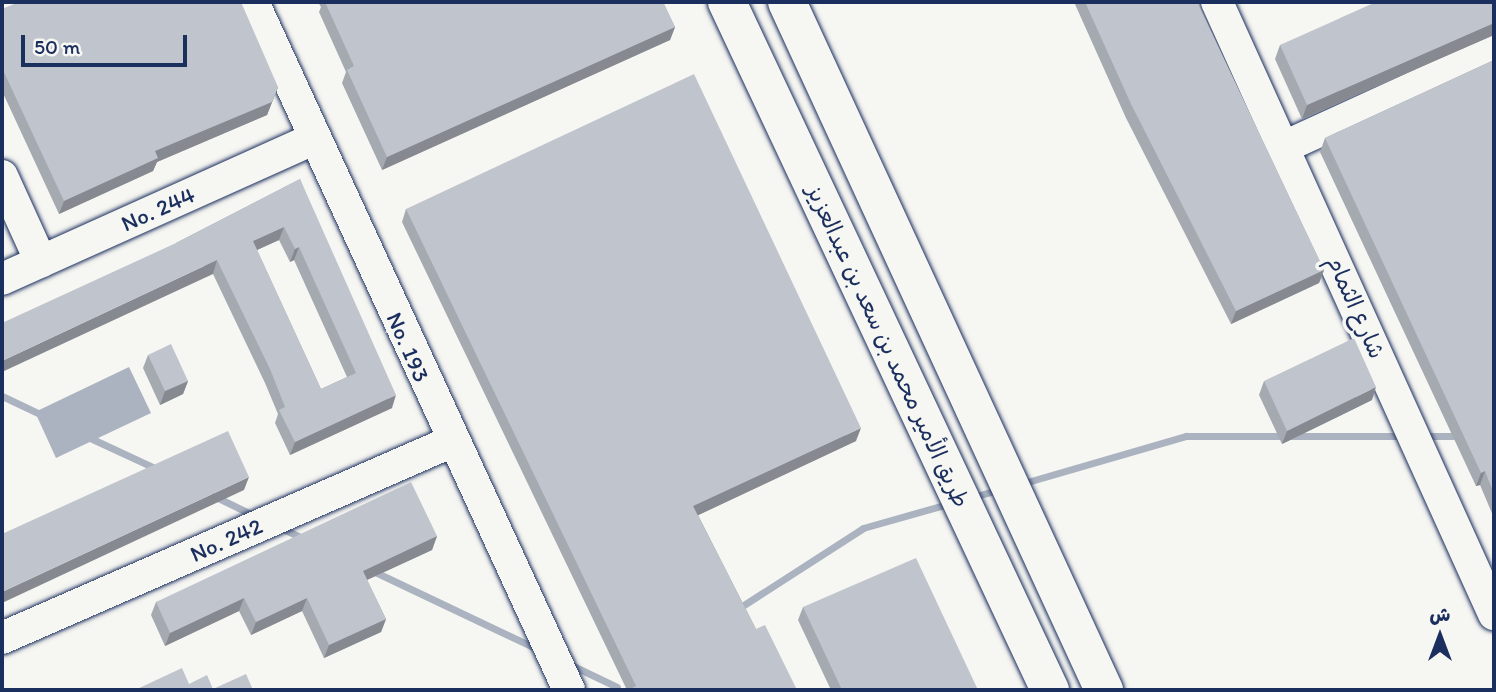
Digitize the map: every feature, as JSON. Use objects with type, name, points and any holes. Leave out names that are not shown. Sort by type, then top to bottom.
[{"type":"main road","name":"طريق الأمير محمد بن سعد بن عبدالعزيز","points":[[727,2],[1050,690]]},
{"type":"main road","points":[[788,2],[1104,690]]},
{"type":"street","name":"No. 193","points":[[253,2],[451,442],[569,690]]},
{"type":"street","name":"شارع الثمام","points":[[1217,2],[1494,614]]},
{"type":"street","points":[[1284,147],[1494,51]]},
{"type":"street","name":"No. 244","points":[[2,279],[313,139]]},
{"type":"street","points":[[2,176],[41,262]]},
{"type":"street","name":"No. 242","points":[[2,638],[451,442]]},
{"type":"shaded area","points":[[129,367],[151,413],[56,458],[35,412]]},
{"type":"building","points":[[19,2],[241,2],[278,87],[272,102],[155,151],[158,158],[64,201],[2,68],[2,9]]},
{"type":"building","points":[[325,2],[663,2],[675,27],[387,157],[347,70],[354,66]]},
{"type":"building","points":[[1085,2],[1197,2],[1324,270],[1236,311],[1131,104]]},
{"type":"building","points":[[1376,2],[1494,2],[1494,23],[1307,105],[1280,45]]},
{"type":"building","points":[[1494,60],[1494,494],[1485,471],[1481,473],[1325,138]]},
{"type":"building","points":[[694,74],[861,428],[693,506],[756,629],[765,625],[797,690],[628,690],[636,686],[406,209]]},
{"type":"building","points":[[300,179],[396,395],[295,442],[279,410],[285,407],[270,369],[217,260],[2,361],[2,323],[176,243]],"holes":[[[284,227],[295,249],[299,247],[356,373],[321,389],[253,241]]]},
{"type":"building","points":[[1354,338],[1376,387],[1287,431],[1264,381]]},
{"type":"building","points":[[171,344],[188,381],[165,391],[148,355]]},
{"type":"building","points":[[228,431],[249,477],[2,592],[2,534]]},
{"type":"building","points":[[411,482],[437,536],[363,571],[386,619],[329,645],[307,598],[256,622],[244,598],[170,633],[156,602]]},
{"type":"building","points":[[916,558],[978,690],[842,690],[803,607]]},
{"type":"building","points":[[182,668],[189,684],[207,675],[213,689],[246,674],[253,690],[135,690]]},
{"type":"waterway","points":[[2,396],[42,415]]},
{"type":"waterway","points":[[1024,483],[1186,436],[1405,436]]},
{"type":"waterway","points":[[1424,436],[1461,436]]},
{"type":"waterway","points":[[88,437],[159,470]]},
{"type":"waterway","points":[[973,497],[998,490]]},
{"type":"waterway","points":[[214,496],[257,517]]},
{"type":"waterway","points":[[736,610],[863,528],[948,504]]},
{"type":"waterway","points":[[281,528],[305,539]]},
{"type":"waterway","points":[[373,571],[539,650]]},
{"type":"waterway","points":[[569,664],[617,687]]}]
